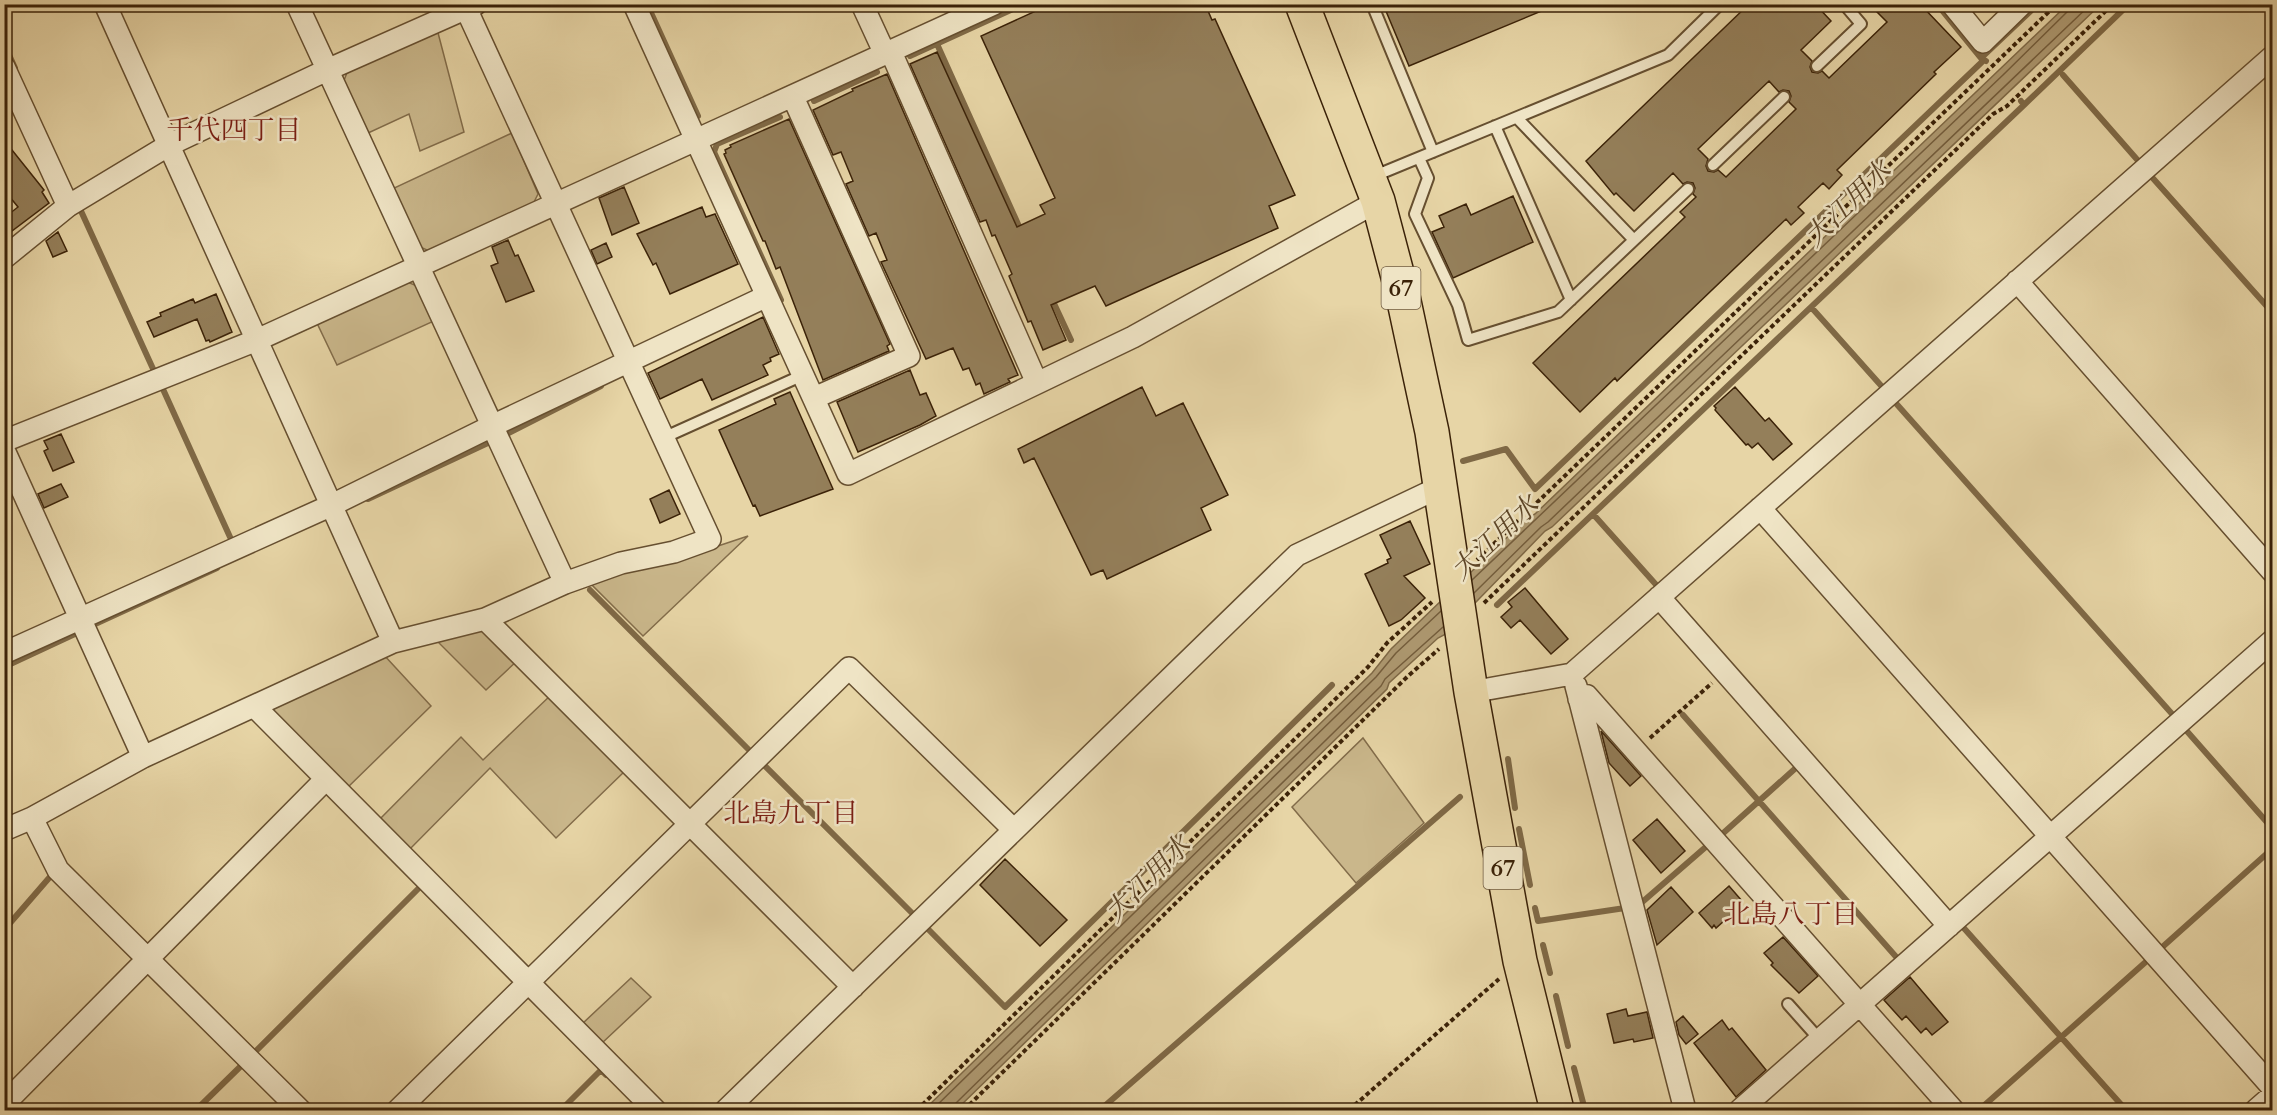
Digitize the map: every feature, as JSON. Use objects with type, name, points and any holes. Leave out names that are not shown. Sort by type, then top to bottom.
[{"type":"main road","name":"67","points":[[1302,4],[1374,190],[1407,315],[1432,432],[1471,692],[1520,961],[1557,1110]]},
{"type":"street","points":[[105,4],[393,642]]},
{"type":"street","points":[[297,4],[565,583]]},
{"type":"street","points":[[634,4],[848,474],[1133,337],[1374,190]]},
{"type":"street","points":[[862,4],[888,53],[1037,383]]},
{"type":"street","points":[[4,441],[257,340],[994,4]]},
{"type":"street","points":[[1952,4],[1983,42],[2022,4]]},
{"type":"street","points":[[4,258],[68,206],[169,145],[469,6],[556,205],[710,539],[674,552],[621,563],[565,583],[485,619],[393,642],[143,757],[32,818],[4,830]]},
{"type":"street","points":[[1471,692],[1572,674],[2272,57]]},
{"type":"street","points":[[4,67],[68,206]]},
{"type":"street","points":[[793,97],[909,356],[813,398]]},
{"type":"street","points":[[2017,281],[2272,571]]},
{"type":"street","points":[[4,653],[332,505],[766,296]]},
{"type":"street","points":[[4,450],[143,757]]},
{"type":"street","points":[[726,1110],[1297,555],[1440,487]]},
{"type":"street","points":[[1760,508],[2272,1087]]},
{"type":"street","points":[[1659,597],[1949,926]]},
{"type":"street","points":[[485,619],[853,987]]},
{"type":"street","points":[[1740,1110],[2272,641]]},
{"type":"street","points":[[398,1110],[849,668],[1014,831]]},
{"type":"street","points":[[1572,674],[1685,1110]]},
{"type":"street","points":[[1579,699],[1587,696],[1953,1110]]},
{"type":"street","points":[[254,706],[655,1110]]},
{"type":"street","points":[[4,1104],[326,779]]},
{"type":"street","points":[[32,818],[58,870],[300,1110]]},
{"type":"street","points":[[2256,1110],[2272,1096]]},
{"type":"lane","points":[[1372,4],[1433,152]]},
{"type":"lane","points":[[1374,190],[1419,158],[1668,55],[1720,4]]},
{"type":"lane","points":[[1817,66],[1861,24],[1844,4]]},
{"type":"lane","points":[[1713,165],[1784,97]]},
{"type":"lane","points":[[1516,117],[1634,240]]},
{"type":"lane","points":[[1495,126],[1571,300]]},
{"type":"lane","points":[[1419,158],[1428,178],[1415,214],[1458,305],[1468,340],[1558,312],[1688,189]]},
{"type":"lane","points":[[663,438],[802,375]]},
{"type":"lane","points":[[1788,1004],[1820,1040]]},
{"type":"path","points":[[917,1110],[1359,675],[1387,643],[1454,583],[2057,4]]},
{"type":"path","points":[[964,1110],[1487,599],[1993,114],[2007,106],[2113,4]]},
{"type":"path","points":[[1636,750],[1724,672]]},
{"type":"path","points":[[1349,1110],[1520,961]]},
{"type":"shaded area","points":[[437,29],[464,132],[420,151],[409,114],[366,134],[343,83],[348,70]]},
{"type":"shaded area","points":[[512,133],[538,194],[533,204],[429,251],[418,246],[392,189]]},
{"type":"shaded area","points":[[405,281],[417,286],[434,321],[337,365],[316,321]]},
{"type":"shaded area","points":[[748,536],[643,636],[589,582],[676,560]]},
{"type":"shaded area","points":[[479,627],[519,659],[486,690],[435,639]]},
{"type":"shaded area","points":[[383,654],[431,706],[345,790],[270,716],[273,705]]},
{"type":"shaded area","points":[[553,693],[627,769],[556,838],[490,768],[407,852],[377,822],[461,737],[483,760]]},
{"type":"shaded area","points":[[1363,738],[1424,823],[1356,883],[1292,807]]},
{"type":"shaded area","points":[[631,978],[651,997],[601,1044],[582,1024]]},
{"type":"water","points":[[2067,5],[2100,5],[1552,527],[1545,531],[1444,635],[1389,683],[1387,689],[956,1110],[924,1110],[1372,673],[1391,649]]},
{"type":"building","points":[[1051,4],[1205,4],[1212,20],[1215,19],[1295,195],[1269,206],[1278,228],[1106,306],[1095,286],[1051,305],[1066,340],[1043,350],[1031,321],[1028,322],[1009,276],[1012,274],[995,235],[992,236],[986,220],[980,222],[910,64],[937,52],[1017,227],[1045,214],[1040,205],[1055,198],[981,36]]},
{"type":"building","points":[[1383,4],[1556,4],[1556,5],[1409,66]]},
{"type":"building","points":[[1749,4],[1815,4],[1831,21],[1801,50],[1812,61],[1810,67],[1812,72],[1822,71],[1829,78],[1887,22],[1869,4],[1920,4],[1961,47],[1837,170],[1842,175],[1829,189],[1823,183],[1798,207],[1804,213],[1791,225],[1786,219],[1617,381],[1615,378],[1580,412],[1533,363],[1685,217],[1680,212],[1696,197],[1693,194],[1695,188],[1693,183],[1683,184],[1673,173],[1634,211],[1616,193],[1614,195],[1586,161]],"holes":[[[1769,81],[1779,92],[1789,91],[1791,96],[1789,102],[1796,109],[1726,177],[1718,170],[1708,171],[1706,166],[1708,159],[1698,149]]]},
{"type":"building","points":[[887,74],[1018,375],[1008,379],[1010,382],[984,394],[980,383],[976,385],[969,368],[963,370],[953,348],[926,359],[881,262],[887,260],[876,233],[869,236],[846,184],[853,181],[841,152],[833,155],[813,110],[853,91],[852,89]]},
{"type":"building","points":[[789,119],[890,344],[887,346],[889,351],[823,380],[780,267],[776,269],[724,154],[725,150],[731,147],[730,145]]},
{"type":"building","points":[[4,140],[44,190],[42,192],[49,203],[4,237],[4,218],[18,207],[4,190]]},
{"type":"building","points":[[624,187],[639,223],[612,235],[599,198]]},
{"type":"building","points":[[1513,196],[1533,242],[1453,278],[1432,232],[1444,227],[1439,216],[1466,204],[1471,215]]},
{"type":"building","points":[[702,207],[706,217],[715,214],[738,264],[670,294],[656,263],[653,265],[637,234]]},
{"type":"building","points":[[58,232],[67,251],[53,257],[46,241]]},
{"type":"building","points":[[508,240],[515,256],[518,255],[534,291],[506,302],[491,266],[498,263],[492,247]]},
{"type":"building","points":[[606,243],[612,257],[597,264],[591,250]]},
{"type":"building","points":[[216,294],[232,332],[210,342],[206,341],[197,319],[154,337],[147,322],[161,316],[160,313],[193,299],[195,303]]},
{"type":"building","points":[[763,317],[779,354],[770,358],[771,361],[763,365],[768,375],[712,400],[702,379],[660,399],[648,373]]},
{"type":"building","points":[[910,370],[920,395],[926,393],[936,416],[858,452],[837,402]]},
{"type":"building","points":[[1142,387],[1156,416],[1183,403],[1228,495],[1201,508],[1211,530],[1107,579],[1103,570],[1091,575],[1034,458],[1024,463],[1018,449]]},
{"type":"building","points":[[1735,387],[1765,421],[1769,418],[1792,444],[1773,460],[1758,443],[1752,448],[1746,445],[1715,410],[1714,406]]},
{"type":"building","points":[[790,392],[833,489],[760,516],[755,505],[753,506],[719,430],[776,404],[774,399]]},
{"type":"building","points":[[61,434],[74,462],[53,471],[44,451],[48,449],[44,441]]},
{"type":"building","points":[[61,484],[68,497],[44,508],[38,494]]},
{"type":"building","points":[[669,490],[680,514],[660,523],[650,499]]},
{"type":"building","points":[[1410,521],[1430,564],[1404,576],[1425,598],[1401,620],[1389,626],[1365,574],[1388,563],[1387,560],[1391,558],[1380,535]]},
{"type":"building","points":[[1525,588],[1568,639],[1551,654],[1520,620],[1511,628],[1501,617],[1512,607],[1508,602]]},
{"type":"building","points":[[1601,731],[1641,776],[1630,786],[1609,763]]},
{"type":"building","points":[[1657,819],[1685,851],[1661,873],[1633,840]]},
{"type":"building","points":[[1005,859],[1067,920],[1040,946],[980,885]]},
{"type":"building","points":[[1729,886],[1742,901],[1733,909],[1735,911],[1716,928],[1714,925],[1712,928],[1699,913]]},
{"type":"building","points":[[1671,887],[1693,912],[1657,945],[1647,910]]},
{"type":"building","points":[[1783,937],[1818,976],[1799,993],[1771,965],[1773,963],[1764,953]]},
{"type":"building","points":[[1910,977],[1948,1022],[1932,1035],[1926,1028],[1921,1033],[1906,1016],[1902,1020],[1884,1000]]},
{"type":"building","points":[[1626,1009],[1628,1016],[1647,1012],[1653,1038],[1614,1043],[1607,1014]]},
{"type":"building","points":[[1683,1016],[1698,1034],[1686,1044],[1679,1035],[1676,1022]]},
{"type":"building","points":[[1722,1020],[1729,1030],[1732,1028],[1766,1070],[1736,1097],[1694,1043]]},
{"type":"waterway","points":[[647,4],[698,116]]},
{"type":"waterway","points":[[910,56],[1024,4]]},
{"type":"waterway","points":[[1937,4],[1981,58]]},
{"type":"waterway","points":[[1986,61],[1981,58],[2038,4]]},
{"type":"waterway","points":[[2024,105],[2129,4]]},
{"type":"waterway","points":[[4,44],[15,68]]},
{"type":"waterway","points":[[937,44],[1022,233]]},
{"type":"waterway","name":"大江用水","points":[[1463,461],[1506,449],[1535,489],[1984,60]]},
{"type":"waterway","points":[[814,101],[877,72]]},
{"type":"waterway","points":[[2063,75],[2141,164]]},
{"type":"waterway","points":[[1497,605],[2024,105],[2021,101]]},
{"type":"waterway","points":[[780,117],[717,144],[714,152],[781,300]]},
{"type":"waterway","points":[[2150,175],[2272,312]]},
{"type":"waterway","points":[[81,211],[154,371]]},
{"type":"waterway","points":[[1051,297],[1071,340]]},
{"type":"waterway","points":[[1811,307],[1885,390]]},
{"type":"waterway","points":[[505,435],[601,386]]},
{"type":"waterway","points":[[162,387],[230,537]]},
{"type":"waterway","points":[[1893,400],[2173,715]]},
{"type":"waterway","points":[[368,499],[490,442]]},
{"type":"waterway","points":[[1593,514],[1659,588]]},
{"type":"waterway","points":[[93,625],[217,568]]},
{"type":"waterway","points":[[590,590],[751,752]]},
{"type":"waterway","points":[[4,667],[77,633]]},
{"type":"waterway","name":"大江用水","points":[[928,929],[1005,1007],[1332,685]]},
{"type":"waterway","points":[[1683,715],[1898,959]]},
{"type":"waterway","points":[[2185,729],[2272,828]]},
{"type":"waterway","points":[[1508,759],[1515,808]]},
{"type":"waterway","points":[[762,763],[914,915]]},
{"type":"waterway","points":[[1720,836],[1798,766]]},
{"type":"waterway","points":[[1100,1110],[1460,797]]},
{"type":"waterway","points":[[1519,829],[1530,885]]},
{"type":"waterway","points":[[1640,904],[1708,845]]},
{"type":"waterway","points":[[2159,950],[2272,849]]},
{"type":"waterway","points":[[4,930],[49,878]]},
{"type":"waterway","points":[[253,1054],[420,887]]},
{"type":"waterway","points":[[1535,908],[1538,921],[1625,908]]},
{"type":"waterway","points":[[1962,926],[2126,1110]]},
{"type":"waterway","points":[[1543,945],[1550,973]]},
{"type":"waterway","points":[[1979,1110],[2149,959]]},
{"type":"waterway","points":[[1556,996],[1568,1046]]},
{"type":"waterway","points":[[196,1110],[243,1064]]},
{"type":"waterway","points":[[1574,1068],[1585,1110]]},
{"type":"waterway","points":[[561,1110],[601,1070],[606,1075]]},
{"type":"district","name":"千代四丁目","points":[[234,130]]},
{"type":"district","name":"北島九丁目","points":[[791,813]]},
{"type":"district","name":"北島八丁目","points":[[1791,914]]}]
